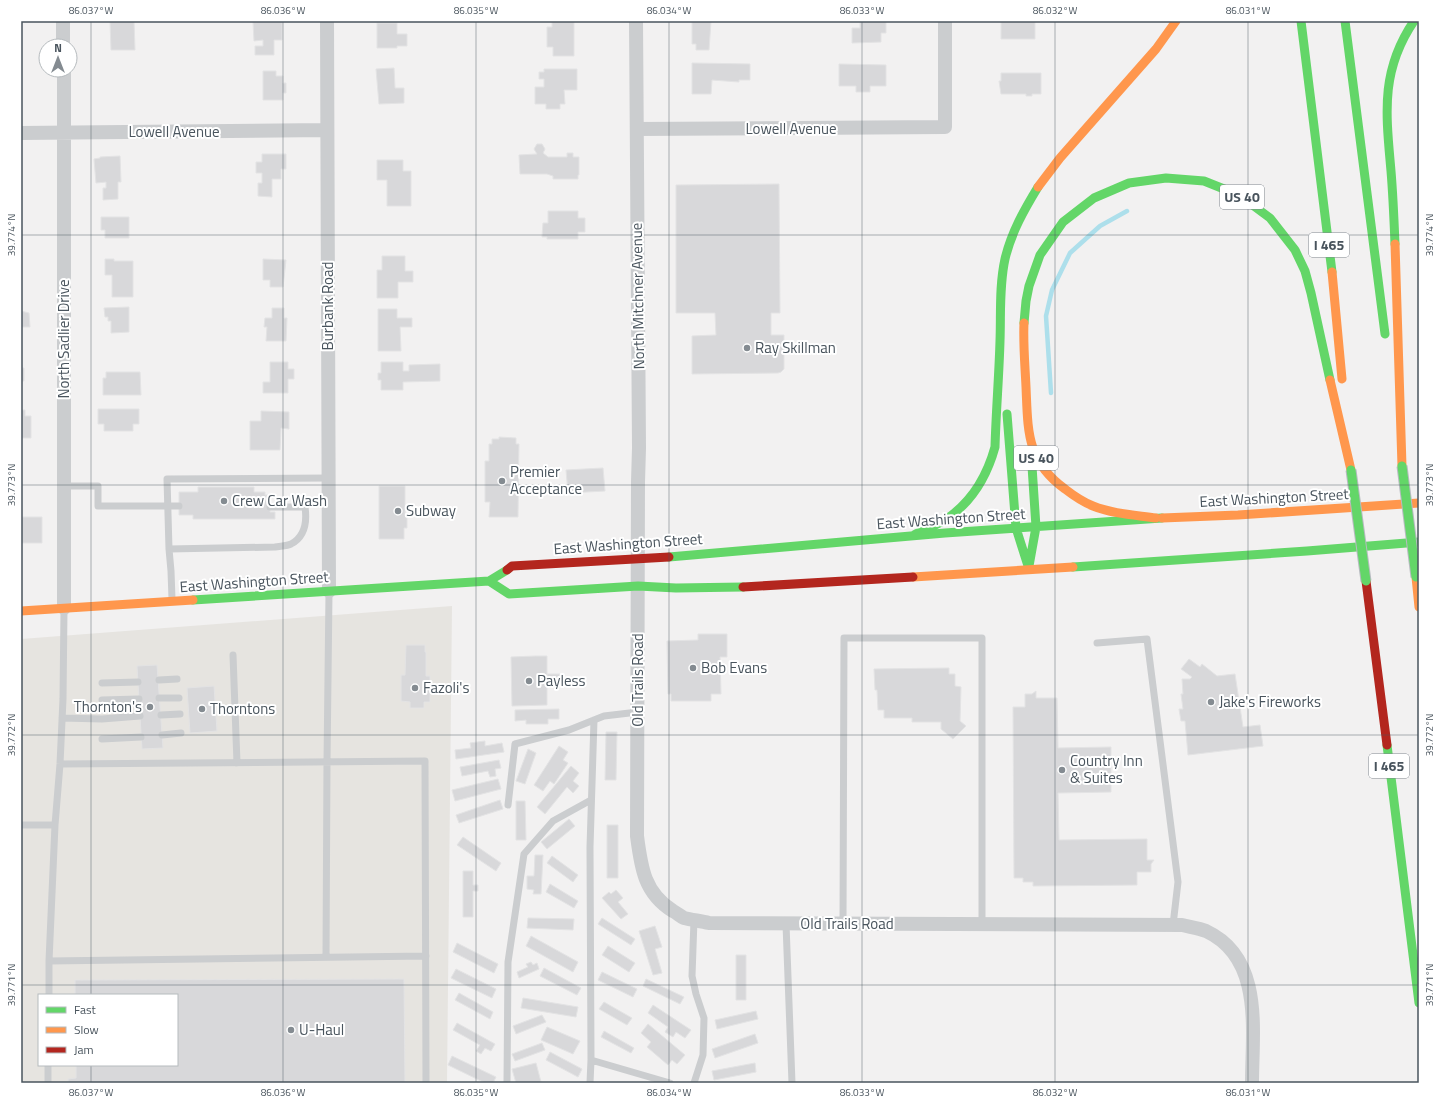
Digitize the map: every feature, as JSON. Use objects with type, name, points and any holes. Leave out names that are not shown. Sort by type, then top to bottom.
[{"type":"main road","points":[[914,535],[945,520],[964,505],[973,494],[992,457],[995,447],[1000,340],[1000,286],[1004,263],[1012,235],[1028,204],[1063,153],[1144,65],[1176,21]]},
{"type":"main road","name":"I 465","points":[[1301,21],[1330,254],[1343,385]]},
{"type":"main road","points":[[1345,21],[1386,341]]},
{"type":"main road","points":[[1402,466],[1393,195],[1387,100],[1390,78],[1396,58],[1404,37],[1414,21]]},
{"type":"main road","name":"US 40","points":[[1156,518],[1094,507],[1071,494],[1054,480],[1040,465],[1030,440],[1023,331],[1024,307],[1031,275],[1045,245],[1057,229],[1073,212],[1112,187],[1147,178],[1187,178],[1214,184],[1233,192],[1251,203],[1277,226],[1294,250],[1304,272],[1311,294],[1351,470]]},
{"type":"main road","points":[[1000,340],[1016,528],[1029,569]]},
{"type":"main road","points":[[1390,372],[1419,607]]},
{"type":"main road","name":"I 465","points":[[1344,400],[1351,470],[1419,1003]]},
{"type":"main road","points":[[1029,569],[1036,527],[1030,440]]},
{"type":"main road","name":"East Washington Street","points":[[21,611],[489,581],[512,566],[638,565],[914,535],[1156,518],[1419,503]]},
{"type":"main road","points":[[489,581],[509,594],[638,586],[676,588],[779,585],[1299,552],[1419,542]]},
{"type":"street","points":[[63,21],[63,38]]},
{"type":"street","name":"Burbank Road","points":[[327,21],[329,591]]},
{"type":"street","name":"North Mitchner Avenue","points":[[636,21],[639,448],[638,565]]},
{"type":"street","name":"Lowell Avenue","points":[[637,130],[945,127],[945,21]]},
{"type":"street","name":"North Sadlier Drive","points":[[64,78],[64,608]]},
{"type":"street","name":"Lowell Avenue","points":[[21,133],[327,130]]},
{"type":"street","name":"Old Trails Road","points":[[638,565],[637,836],[640,862],[643,873],[650,889],[661,902],[683,917],[708,923],[1182,925],[1205,931],[1229,948],[1242,966],[1247,979],[1251,994],[1253,1012],[1252,1083]]},
{"type":"lane","points":[[172,601],[167,479],[329,478]]},
{"type":"lane","points":[[64,486],[98,486],[98,506],[179,506]]},
{"type":"lane","points":[[169,549],[275,547],[291,544],[302,535],[306,520],[305,507],[270,506]]},
{"type":"lane","points":[[326,957],[329,591]]},
{"type":"lane","points":[[49,994],[55,825],[62,718],[64,608]]},
{"type":"lane","points":[[843,924],[844,638],[982,638],[982,924]]},
{"type":"lane","points":[[1097,643],[1147,639],[1178,882],[1172,925]]},
{"type":"lane","points":[[233,655],[237,763]]},
{"type":"lane","points":[[159,680],[177,679]]},
{"type":"lane","points":[[102,683],[138,682]]},
{"type":"lane","points":[[159,698],[178,698]]},
{"type":"lane","points":[[102,700],[139,699]]},
{"type":"lane","points":[[508,805],[515,744],[569,730],[604,716],[638,712]]},
{"type":"lane","points":[[161,715],[180,714]]},
{"type":"lane","points":[[62,718],[102,719],[140,716]]},
{"type":"lane","points":[[590,1083],[590,847],[594,720]]},
{"type":"lane","points":[[162,735],[181,733]]},
{"type":"lane","points":[[102,739],[141,737]]},
{"type":"lane","points":[[60,764],[425,761],[426,1083]]},
{"type":"lane","points":[[507,1083],[508,962],[524,854],[553,821],[591,800]]},
{"type":"lane","points":[[21,825],[55,825]]},
{"type":"lane","points":[[694,920],[692,976],[704,1018],[704,1055],[694,1083]]},
{"type":"lane","points":[[786,924],[792,1083]]},
{"type":"lane","points":[[49,961],[426,956]]},
{"type":"lane","points":[[591,1060],[670,1083]]},
{"type":"lane","points":[[48,1066],[48,1083]]},
{"type":"shaded area","points":[[452,606],[447,1083],[21,1083],[21,639]]},
{"type":"building","points":[[110,21],[134,21],[135,50],[111,50]]},
{"type":"building","points":[[282,21],[282,40],[274,40],[274,55],[255,55],[255,46],[263,46],[263,40],[254,41],[253,22]]},
{"type":"building","points":[[552,21],[574,21],[574,56],[553,56],[553,47],[547,47],[547,27],[552,27]]},
{"type":"building","points":[[692,21],[711,21],[709,50],[696,50],[696,44],[692,44]]},
{"type":"building","points":[[860,21],[886,21],[886,33],[881,33],[881,42],[852,43],[852,28],[860,28]]},
{"type":"building","points":[[1001,21],[1035,21],[1035,39],[1001,39]]},
{"type":"building","points":[[377,23],[397,23],[397,34],[407,34],[407,46],[397,46],[397,48],[377,48]]},
{"type":"building","points":[[692,63],[750,64],[750,80],[739,80],[739,82],[712,80],[711,94],[692,94]]},
{"type":"building","points":[[839,64],[886,65],[886,86],[870,86],[870,92],[856,92],[856,86],[839,86]]},
{"type":"building","points":[[394,68],[395,88],[404,88],[404,103],[379,104],[376,69]]},
{"type":"building","points":[[544,69],[577,69],[577,90],[564,90],[565,104],[560,104],[560,109],[546,109],[546,104],[535,104],[535,87],[544,87],[544,79],[539,79],[539,72],[544,72]]},
{"type":"building","points":[[263,71],[276,71],[276,76],[283,76],[283,83],[286,83],[286,93],[283,93],[283,100],[263,100]]},
{"type":"building","points":[[1001,73],[1041,73],[1041,94],[1026,96],[1026,94],[1001,94],[999,81],[1001,81]]},
{"type":"building","points":[[537,144],[542,144],[545,149],[543,153],[548,157],[567,157],[567,153],[573,153],[573,157],[579,157],[578,179],[553,179],[553,176],[547,174],[520,174],[519,155],[537,154],[534,149]]},
{"type":"building","points":[[262,154],[286,154],[286,169],[281,169],[281,179],[272,179],[272,197],[258,196],[258,183],[262,183],[262,173],[256,173],[256,162],[262,162]]},
{"type":"building","points":[[120,156],[121,182],[118,182],[118,199],[103,200],[103,188],[106,188],[106,182],[96,183],[94,159],[100,157]]},
{"type":"building","points":[[377,160],[403,160],[403,171],[411,171],[411,206],[387,206],[387,180],[377,180]]},
{"type":"building","points":[[779,184],[780,313],[771,313],[771,335],[784,335],[784,369],[778,373],[692,374],[692,336],[716,335],[715,313],[676,313],[676,185]]},
{"type":"building","points":[[548,211],[578,211],[578,218],[585,218],[585,232],[578,232],[578,239],[547,239],[547,237],[542,237],[543,223],[548,223]]},
{"type":"building","points":[[101,217],[129,217],[129,238],[105,238],[105,230],[101,230]]},
{"type":"building","points":[[382,256],[405,256],[405,271],[413,271],[413,282],[398,282],[398,298],[377,298],[377,270],[382,270]]},
{"type":"building","points":[[105,259],[114,259],[114,261],[133,261],[133,297],[112,297],[112,275],[105,275]]},
{"type":"building","points":[[263,259],[286,260],[283,287],[270,287],[270,280],[263,280]]},
{"type":"building","points":[[129,307],[129,332],[111,333],[111,321],[108,321],[108,317],[105,317],[104,308]]},
{"type":"building","points":[[272,308],[284,308],[284,318],[287,318],[286,341],[266,341],[267,327],[264,327],[265,318],[272,318]]},
{"type":"building","points":[[378,309],[397,309],[397,318],[412,318],[412,327],[400,327],[401,351],[378,351]]},
{"type":"building","points":[[21,311],[29,313],[30,327],[21,327]]},
{"type":"building","points":[[21,361],[22,368],[24,368],[24,381],[22,381],[21,388]]},
{"type":"building","points":[[270,362],[288,362],[288,369],[294,369],[294,379],[288,379],[288,393],[263,393],[263,382],[270,382]]},
{"type":"building","points":[[381,362],[403,362],[403,371],[409,371],[409,365],[440,364],[440,381],[403,382],[403,390],[381,390],[381,380],[378,380],[378,373],[381,373]]},
{"type":"building","points":[[106,372],[140,372],[141,395],[103,395],[103,378],[106,378]]},
{"type":"building","points":[[98,409],[139,409],[139,424],[133,424],[133,431],[104,431],[104,424],[98,424]]},
{"type":"building","points":[[21,410],[25,410],[25,416],[31,416],[31,438],[21,438]]},
{"type":"building","points":[[261,411],[289,412],[289,429],[281,428],[280,450],[250,450],[250,421],[261,421]]},
{"type":"building","name":"Premier Acceptance","points":[[499,437],[516,438],[516,444],[519,444],[518,517],[489,517],[490,502],[485,502],[485,461],[489,461],[489,444],[492,444],[492,439],[499,439]]},
{"type":"building","points":[[603,468],[605,491],[568,493],[566,470]]},
{"type":"building","points":[[379,486],[405,486],[405,515],[407,515],[407,528],[404,528],[404,539],[379,539]]},
{"type":"building","name":"Crew Car Wash","points":[[198,487],[254,487],[254,492],[265,492],[265,495],[270,495],[270,512],[275,512],[275,519],[193,519],[193,515],[179,515],[179,492],[198,492]]},
{"type":"building","points":[[21,517],[42,517],[42,543],[21,543]]},
{"type":"building","points":[[698,634],[727,634],[727,657],[720,657],[721,694],[711,694],[711,701],[671,701],[671,694],[668,694],[667,641],[698,640]]},
{"type":"building","name":"Fazoli's","points":[[406,645],[425,645],[426,676],[430,676],[430,702],[424,702],[424,708],[410,708],[410,702],[401,701],[401,675],[405,675]]},
{"type":"building","name":"Payless","points":[[547,656],[547,705],[512,706],[511,657]]},
{"type":"building","name":"Jake's Fireworks","points":[[1189,659],[1200,667],[1202,664],[1217,676],[1235,674],[1243,727],[1260,725],[1263,746],[1188,755],[1185,721],[1181,721],[1179,709],[1183,709],[1181,694],[1183,694],[1182,679],[1190,679],[1192,677],[1181,669]]},
{"type":"building","name":"Thornton's","points":[[157,665],[163,748],[142,749],[137,666]]},
{"type":"building","points":[[949,668],[949,674],[955,674],[955,686],[961,687],[960,721],[966,726],[953,739],[941,729],[941,722],[912,722],[912,718],[884,718],[884,710],[878,710],[874,669]]},
{"type":"building","points":[[547,674],[560,674],[560,687],[547,687]]},
{"type":"building","name":"Thorntons","points":[[214,686],[217,731],[190,733],[187,688]]},
{"type":"building","name":"Country Inn & Suites","points":[[1036,691],[1036,698],[1057,698],[1058,748],[1111,747],[1111,792],[1058,793],[1059,840],[1147,839],[1147,860],[1154,860],[1151,864],[1151,872],[1137,872],[1137,885],[1033,886],[1033,882],[1023,882],[1023,878],[1014,878],[1013,707],[1025,707],[1025,694],[1032,694]]},
{"type":"building","points":[[559,709],[559,719],[548,719],[548,724],[526,724],[526,720],[515,721],[515,710]]},
{"type":"building","points":[[606,732],[617,732],[616,780],[605,780]]},
{"type":"building","points":[[485,741],[485,746],[502,743],[504,752],[456,759],[455,750],[471,748],[470,743]]},
{"type":"building","points":[[559,746],[568,752],[563,760],[568,763],[554,784],[550,781],[543,791],[534,785]]},
{"type":"building","points":[[528,749],[536,753],[525,784],[516,781]]},
{"type":"building","points":[[499,760],[501,768],[495,769],[496,776],[490,777],[488,771],[462,776],[460,767]]},
{"type":"building","points":[[571,766],[579,773],[573,781],[579,786],[573,793],[567,787],[545,814],[537,807]]},
{"type":"building","points":[[498,779],[501,789],[455,801],[452,790]]},
{"type":"building","points":[[500,800],[503,809],[459,823],[456,815]]},
{"type":"building","points":[[516,801],[525,801],[526,840],[516,840]]},
{"type":"building","points":[[569,819],[575,826],[547,849],[541,842]]},
{"type":"building","points":[[607,825],[618,825],[618,878],[607,878]]},
{"type":"building","points":[[463,837],[501,863],[496,871],[457,845]]},
{"type":"building","points":[[535,855],[543,855],[541,894],[533,894],[534,890],[527,889],[527,876],[534,876]]},
{"type":"building","points":[[552,856],[578,875],[573,882],[547,863]]},
{"type":"building","points":[[463,871],[473,871],[473,885],[478,885],[478,891],[473,891],[473,917],[463,917]]},
{"type":"building","points":[[550,884],[578,901],[574,908],[546,892]]},
{"type":"building","points":[[616,890],[623,898],[618,902],[628,914],[621,919],[602,898],[609,892],[611,894]]},
{"type":"building","points":[[528,918],[574,919],[573,930],[527,928]]},
{"type":"building","points":[[602,918],[635,939],[631,945],[598,924]]},
{"type":"building","points":[[655,926],[662,947],[655,949],[662,973],[653,975],[639,931]]},
{"type":"building","points":[[531,936],[578,962],[573,972],[526,946]]},
{"type":"building","points":[[457,943],[498,964],[494,973],[453,952]]},
{"type":"building","points":[[608,946],[635,963],[629,972],[602,955]]},
{"type":"building","points":[[736,955],[746,955],[746,1000],[736,1000]]},
{"type":"building","points":[[531,962],[533,965],[537,963],[539,969],[519,978],[517,972],[528,967],[526,964]]},
{"type":"building","points":[[544,968],[581,988],[577,995],[540,976]]},
{"type":"building","points":[[456,969],[496,989],[492,998],[451,978]]},
{"type":"building","points":[[602,972],[637,989],[633,997],[598,980]]},
{"type":"building","name":"U-Haul","points":[[404,979],[405,1083],[68,1083],[68,1079],[76,1078],[76,1066],[178,1066],[178,994],[75,994],[75,980]]},
{"type":"building","points":[[646,979],[684,997],[680,1004],[643,986]]},
{"type":"building","points":[[459,993],[493,1012],[490,1019],[455,1000]]},
{"type":"building","points":[[523,998],[578,1007],[576,1017],[521,1008]]},
{"type":"building","points":[[604,1002],[632,1018],[627,1025],[599,1009]]},
{"type":"building","points":[[653,1005],[691,1030],[685,1038],[676,1032],[673,1037],[665,1032],[668,1027],[648,1013]]},
{"type":"building","points":[[756,1011],[758,1019],[717,1029],[715,1020]]},
{"type":"building","points":[[542,1015],[546,1022],[516,1034],[513,1026]]},
{"type":"building","points":[[457,1023],[495,1044],[491,1051],[485,1048],[481,1054],[476,1051],[480,1045],[453,1030]]},
{"type":"building","points":[[648,1024],[685,1055],[677,1064],[672,1060],[668,1065],[647,1047],[651,1042],[641,1033]]},
{"type":"building","points":[[547,1027],[580,1041],[573,1054],[541,1040]]},
{"type":"building","points":[[604,1031],[634,1048],[631,1053],[601,1037]]},
{"type":"building","points":[[755,1034],[758,1043],[715,1058],[712,1049]]},
{"type":"building","points":[[542,1043],[545,1050],[515,1061],[512,1054]]},
{"type":"building","points":[[550,1052],[582,1069],[578,1077],[546,1060]]},
{"type":"building","points":[[452,1056],[496,1077],[493,1083],[485,1083],[448,1065]]},
{"type":"building","points":[[536,1063],[541,1082],[516,1083],[512,1069]]},
{"type":"building","points":[[755,1063],[756,1072],[714,1080],[712,1071]]},
{"type":"waterway","points":[[1051,393],[1046,316],[1052,290],[1070,253],[1100,226],[1127,211]]},
{"type":"traffic: fast","points":[[1301,21],[1332,272]]},
{"type":"traffic: fast","points":[[1345,21],[1385,334]]},
{"type":"traffic: fast","points":[[1395,244],[1387,112],[1388,93],[1390,75],[1395,58],[1403,39],[1414,21]]},
{"type":"traffic: fast","points":[[1024,323],[1029,286],[1040,255],[1063,222],[1094,198],[1129,183],[1166,178],[1204,181],[1239,195],[1270,218],[1295,250],[1305,271],[1311,293],[1330,380]]},
{"type":"traffic: fast","points":[[914,535],[945,520],[963,506],[977,488],[992,458],[995,447],[1003,269],[1014,231],[1038,187]]},
{"type":"traffic: fast","points":[[1007,414],[1016,528],[1029,569]]},
{"type":"traffic: fast","points":[[1029,566],[1036,527],[1031,451]]},
{"type":"traffic: fast","points":[[1402,466],[1416,577]]},
{"type":"traffic: fast","points":[[1351,470],[1366,581]]},
{"type":"traffic: fast","points":[[669,557],[945,533],[1162,518]]},
{"type":"traffic: fast","points":[[1073,567],[1419,542]]},
{"type":"traffic: fast","points":[[193,600],[489,581],[507,570]]},
{"type":"traffic: fast","points":[[489,581],[509,594],[638,586],[676,588],[743,587]]},
{"type":"traffic: fast","points":[[1387,745],[1419,1003]]},
{"type":"traffic: slow","points":[[1038,187],[1060,158],[1156,49],[1176,21]]},
{"type":"traffic: slow","points":[[1395,244],[1402,466]]},
{"type":"traffic: slow","points":[[1332,272],[1342,379]]},
{"type":"traffic: slow","points":[[1024,323],[1027,417],[1032,444],[1036,456],[1043,467],[1052,478],[1065,489],[1089,504],[1116,513],[1156,518]]},
{"type":"traffic: slow","points":[[1330,380],[1351,470]]},
{"type":"traffic: slow","points":[[1162,518],[1238,515],[1419,503]]},
{"type":"traffic: slow","points":[[913,577],[1073,567]]},
{"type":"traffic: slow","points":[[1416,577],[1419,607]]},
{"type":"traffic: slow","points":[[21,611],[193,600]]},
{"type":"traffic: jam","points":[[507,570],[512,566],[669,557]]},
{"type":"traffic: jam","points":[[743,587],[913,577]]},
{"type":"traffic: jam","points":[[1366,581],[1387,745]]},
{"type":"place","name":"Ray Skillman","points":[[747,348]]},
{"type":"place","name":"Premier Acceptance","points":[[502,481]]},
{"type":"place","name":"Crew Car Wash","points":[[224,501]]},
{"type":"place","name":"Subway","points":[[398,511]]},
{"type":"place","name":"Bob Evans","points":[[693,668]]},
{"type":"place","name":"Payless","points":[[529,681]]},
{"type":"place","name":"Fazoli's","points":[[415,688]]},
{"type":"place","name":"Jake's Fireworks","points":[[1211,702]]},
{"type":"place","name":"Thornton's","points":[[150,707]]},
{"type":"place","name":"Thorntons","points":[[202,709]]},
{"type":"place","name":"Country Inn & Suites","points":[[1062,770]]},
{"type":"place","name":"U-Haul","points":[[291,1030]]}]
